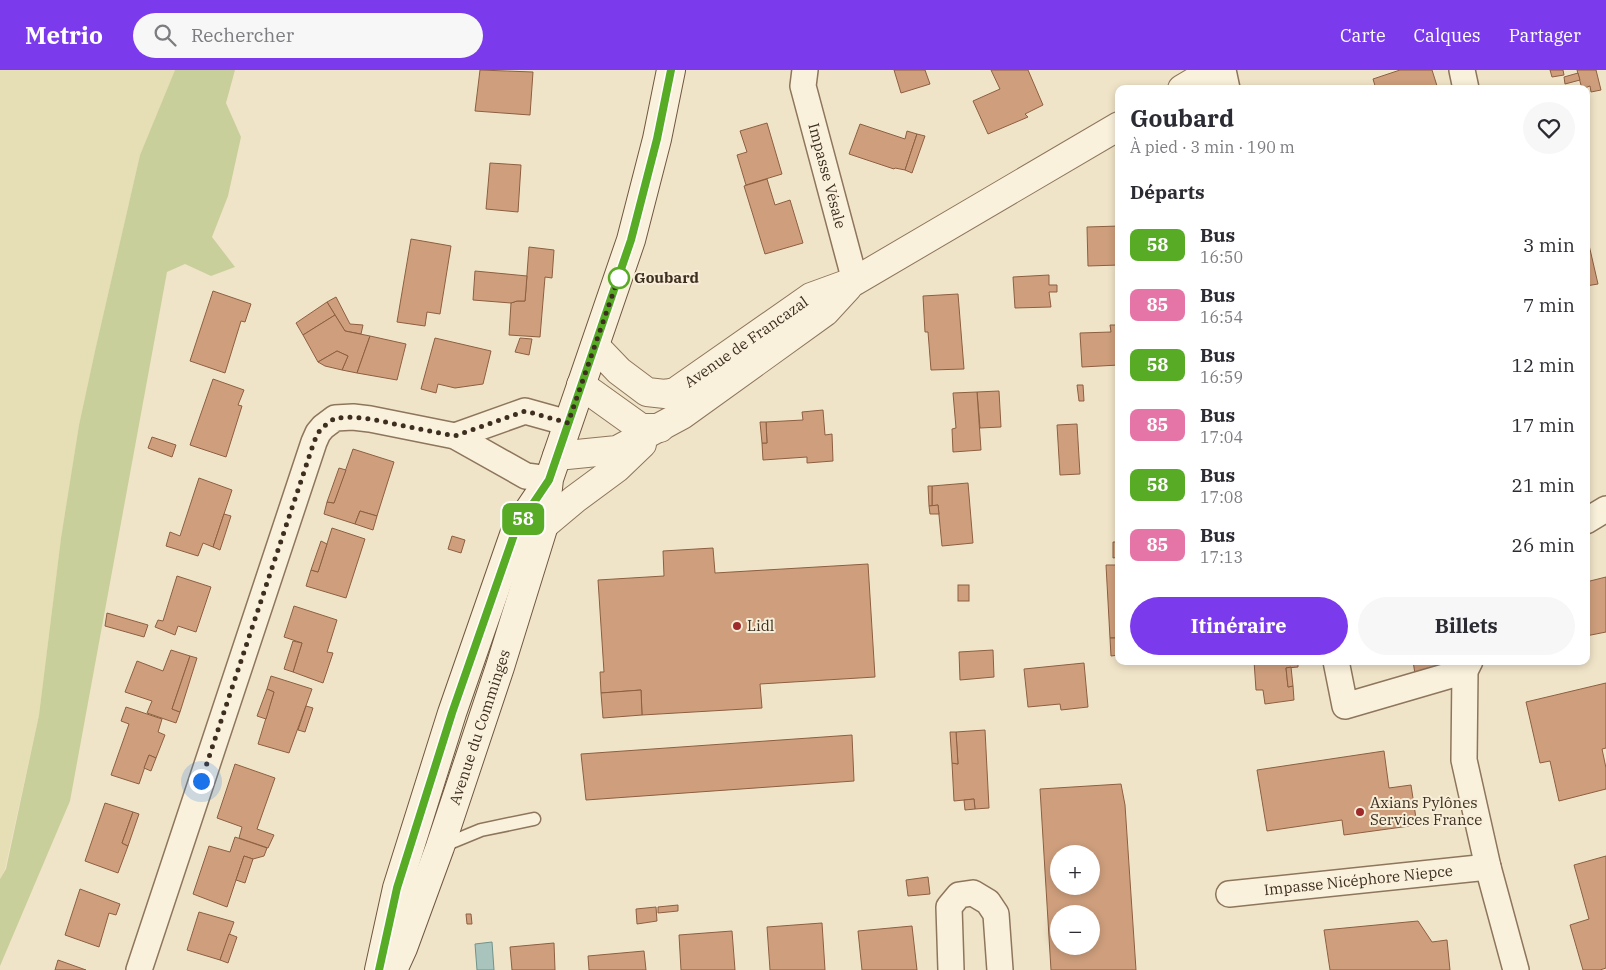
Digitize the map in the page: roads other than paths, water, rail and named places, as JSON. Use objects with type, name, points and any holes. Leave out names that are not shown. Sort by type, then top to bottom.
[{"type":"main road","name":"Avenue du Comminges","points":[[393,970],[440,847],[500,667],[544,525],[553,468],[631,240],[657,139],[672,70]]},
{"type":"main road","points":[[1189,85],[1214,70]]},
{"type":"main road","name":"Avenue de Francazal","points":[[595,346],[620,371],[647,392],[665,394],[675,392],[810,297],[854,281],[1115,128]]},
{"type":"main road","name":"Avenue de Francazal","points":[[553,468],[617,450],[682,415],[825,312],[854,281]]},
{"type":"main road","points":[[581,385],[642,428],[660,428]]},
{"type":"main road","name":"Avenue de Francazal","points":[[544,525],[575,498],[617,468],[660,428]]},
{"type":"main road","name":"Avenue du Comminges","points":[[379,970],[397,888],[455,704],[516,529],[553,468]]},
{"type":"street","name":"Impasse Vésale","points":[[805,70],[803,86],[854,281]]},
{"type":"street","points":[[1223,70],[1225,85]]},
{"type":"street","points":[[1462,70],[1465,85]]},
{"type":"street","points":[[455,436],[525,411],[568,423]]},
{"type":"street","points":[[139,970],[318,433],[335,418],[353,417],[370,419],[455,436],[526,476],[553,468]]},
{"type":"street","points":[[1590,519],[1606,509]]},
{"type":"street","points":[[1337,665],[1344,706],[1467,666],[1464,760],[1488,867],[1516,970]]},
{"type":"street","name":"Impasse Nicéphore Niepce","points":[[1229,894],[1488,867]]},
{"type":"street","points":[[951,970],[948,907],[959,895],[973,893],[988,902],[996,914],[1000,970]]},
{"type":"lane","points":[[440,847],[481,830],[534,819]]},
{"type":"water","points":[[492,942],[494,970],[477,970],[475,944]]},
{"type":"place","name":"Goubard","points":[[619,278]]},
{"type":"place","name":"Lidl","points":[[737,626]]},
{"type":"place","name":"Axians Pylônes Services France","points":[[1360,812]]}]
